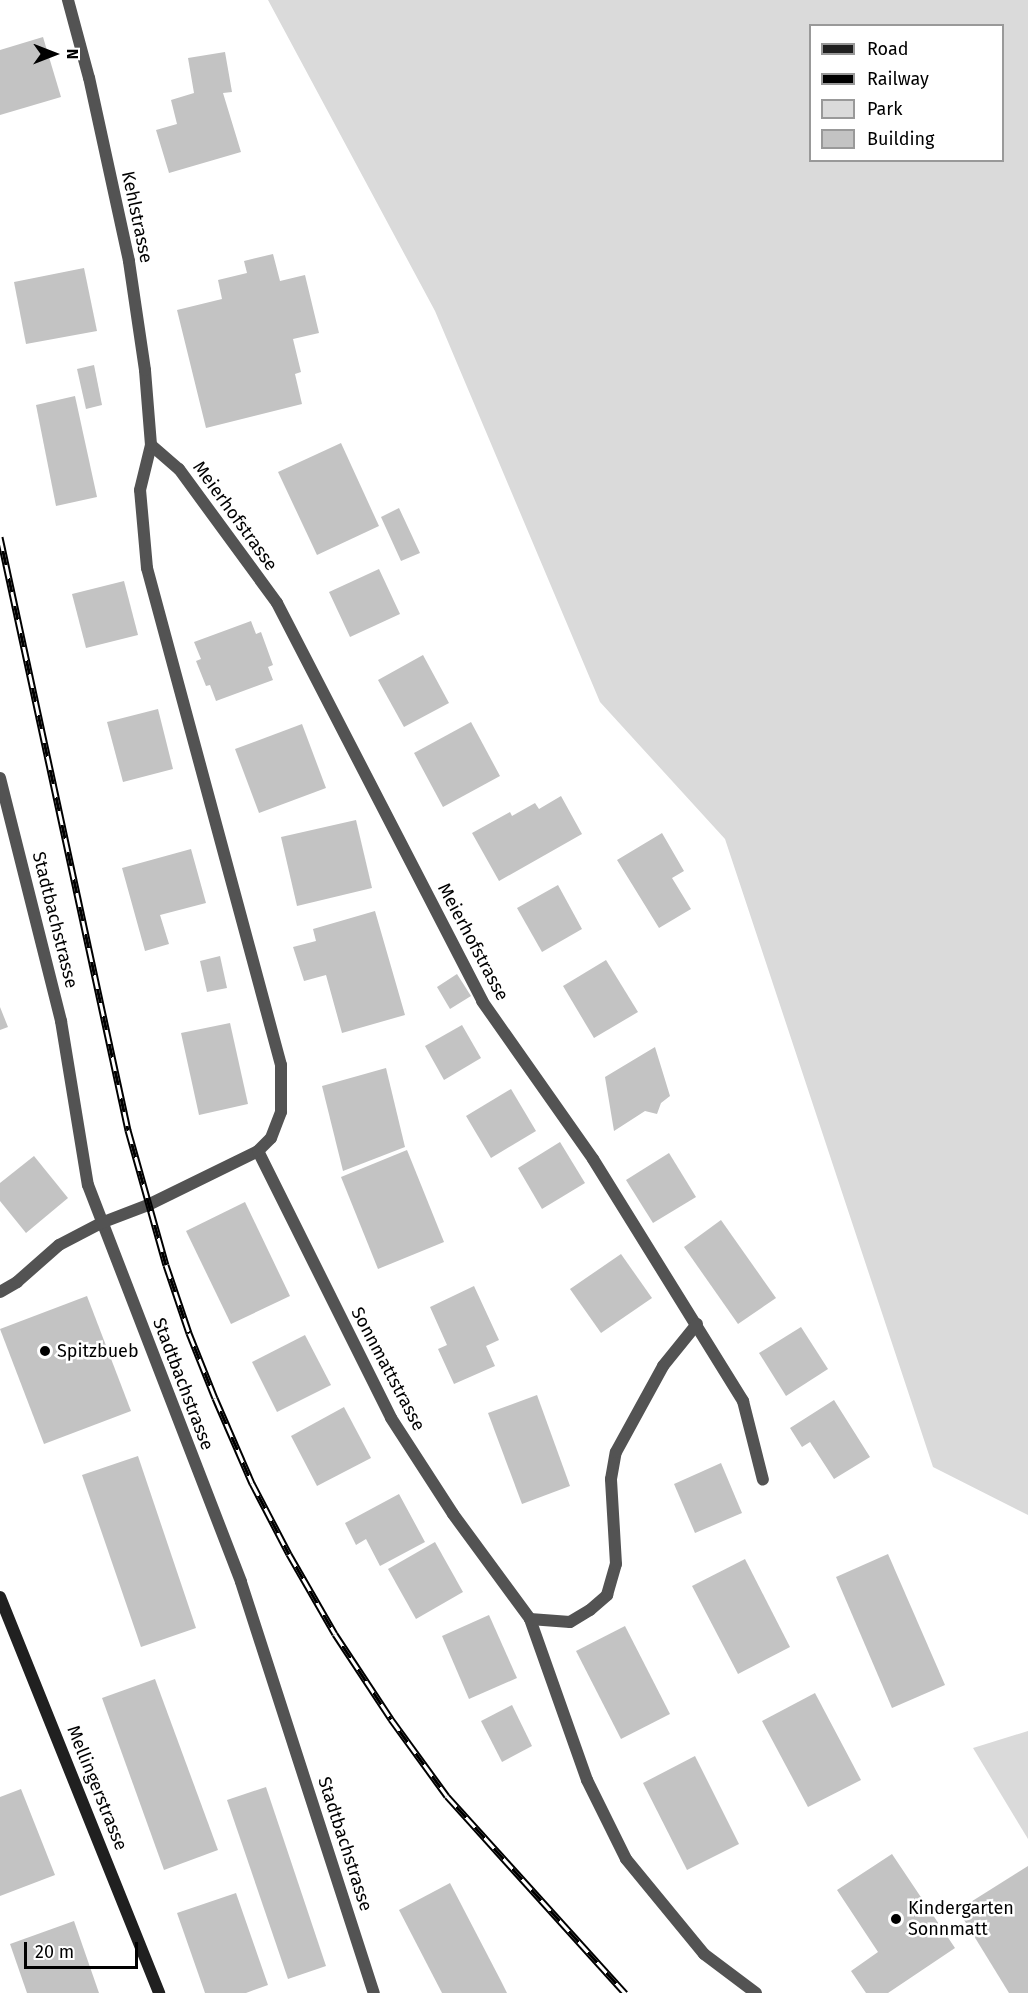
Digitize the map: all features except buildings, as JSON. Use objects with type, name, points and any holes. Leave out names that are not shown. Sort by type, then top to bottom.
[{"type":"main road","name":"Mellingerstrasse","points":[[0,1597],[159,1993]]},
{"type":"street","name":"Kehlstrasse","points":[[68,0],[89,78],[129,261],[145,370],[151,445]]},
{"type":"street","points":[[0,1292],[17,1282],[59,1245],[101,1223],[148,1205],[258,1150],[271,1138],[281,1112],[281,1065],[147,568],[140,490],[151,445]]},
{"type":"street","name":"Meierhofstrasse","points":[[151,445],[179,469],[277,603],[482,1001],[593,1159],[743,1401],[763,1480]]},
{"type":"street","name":"Stadtbachstrasse","points":[[0,778],[61,1021],[78,1139],[88,1185],[241,1582],[374,1993]]},
{"type":"street","name":"Sonnmattstrasse","points":[[258,1150],[391,1418],[453,1514],[530,1619],[586,1780],[626,1859],[704,1954],[756,1993]]},
{"type":"street","points":[[530,1619],[570,1622],[590,1610],[607,1595],[616,1564],[611,1479],[616,1452],[663,1366],[697,1324]]},
{"type":"green space","points":[[268,0],[1028,0],[1028,1515],[933,1467],[725,839],[600,702],[435,311]]},
{"type":"green space","points":[[1028,1731],[1028,1839],[973,1748]]},
{"type":"railway","points":[[0,537],[128,1130],[166,1265],[189,1333],[215,1398],[252,1483],[289,1554],[335,1634],[391,1719],[447,1796],[625,1993]]},
{"type":"place","name":"Spitzbueb","points":[[45,1351]]},
{"type":"place","name":"Kindergarten Sonnmatt","points":[[896,1919]]}]
